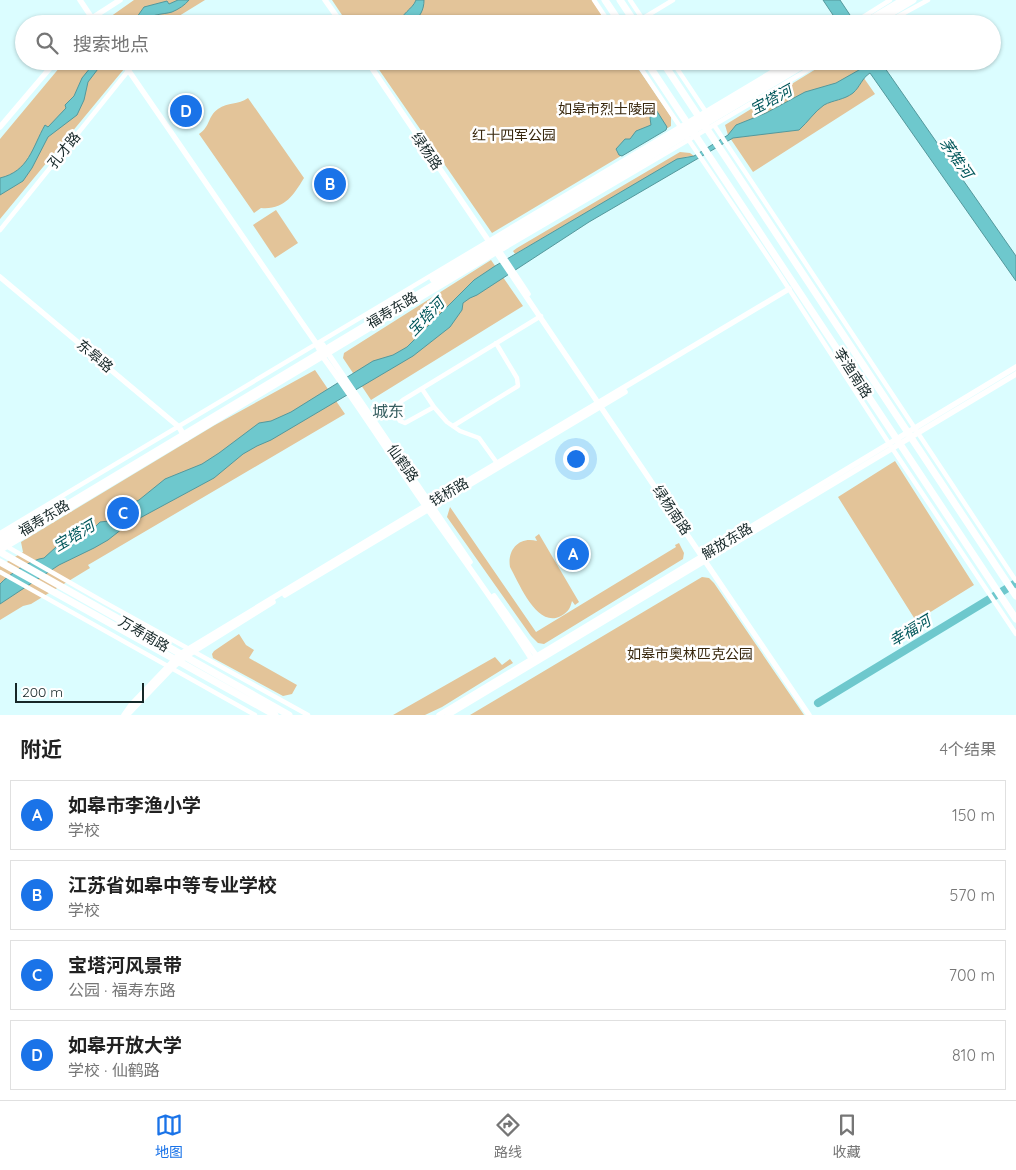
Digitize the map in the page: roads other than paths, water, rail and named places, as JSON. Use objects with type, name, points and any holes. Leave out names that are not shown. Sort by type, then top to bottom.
[{"type":"main road","points":[[606,0],[616,15]]},
{"type":"main road","points":[[620,0],[630,15]]},
{"type":"main road","points":[[873,15],[904,0]]},
{"type":"main road","points":[[888,15],[913,0]]},
{"type":"main road","name":"李渔南路","points":[[652,70],[688,132],[705,157],[713,162],[1016,619]]},
{"type":"main road","name":"李渔南路","points":[[668,70],[724,156],[913,433],[1016,596]]},
{"type":"main road","name":"福寿东路","points":[[710,119],[786,70]]},
{"type":"main road","name":"福寿东路","points":[[0,539],[496,249],[702,123],[794,70]]},
{"type":"main road","points":[[665,91],[669,95],[674,96],[679,91],[678,84]]},
{"type":"main road","points":[[713,162],[714,157],[718,155],[724,156]]},
{"type":"main road","name":"福寿东路","points":[[2,545],[183,433]]},
{"type":"main road","name":"万寿南路","points":[[0,551],[275,715]]},
{"type":"main road","name":"万寿南路","points":[[0,562],[44,587],[289,715]]},
{"type":"street","points":[[80,0],[90,15]]},
{"type":"street","points":[[97,15],[120,0]]},
{"type":"street","points":[[325,0],[336,15]]},
{"type":"street","points":[[594,0],[604,15]]},
{"type":"street","points":[[630,0],[640,15]]},
{"type":"street","points":[[649,15],[673,0]]},
{"type":"street","points":[[868,15],[890,0]]},
{"type":"street","points":[[900,15],[928,0]]},
{"type":"street","points":[[0,127],[48,70]]},
{"type":"street","name":"绿杨路","points":[[373,70],[470,215],[496,249]]},
{"type":"street","points":[[643,70],[688,132],[805,70]]},
{"type":"street","points":[[678,70],[913,433],[1015,578]]},
{"type":"street","points":[[710,119],[778,70]]},
{"type":"street","name":"孔才路","points":[[0,230],[128,71]]},
{"type":"street","name":"仙鹤路","points":[[128,71],[536,659]]},
{"type":"street","points":[[705,157],[891,446],[1016,634]]},
{"type":"street","name":"绿杨南路","points":[[496,249],[810,715]]},
{"type":"street","name":"东皋路","points":[[0,277],[183,433]]},
{"type":"street","name":"钱桥路","points":[[126,715],[170,667],[191,650],[790,291]]},
{"type":"street","points":[[434,407],[405,423],[400,421],[394,411],[397,405],[541,316]]},
{"type":"street","points":[[453,426],[518,386],[517,378],[496,344]]},
{"type":"street","name":"解放东路","points":[[913,433],[1016,368]]},
{"type":"street","name":"解放东路","points":[[448,715],[704,557],[1016,374]]},
{"type":"street","points":[[422,389],[434,407],[453,426],[479,438],[497,463]]},
{"type":"street","name":"钱桥路","points":[[429,506],[497,463],[601,404]]},
{"type":"street","points":[[0,533],[183,433]]},
{"type":"street","points":[[0,551],[2,545],[308,715]]},
{"type":"street","points":[[2,573],[255,715]]},
{"type":"street","name":"解放东路","points":[[439,715],[536,659]]},
{"type":"water","points":[[178,0],[189,0],[182,7],[172,12],[157,15],[138,15],[144,7],[167,1],[169,4]]},
{"type":"water","points":[[416,0],[424,0],[420,15],[404,15]]},
{"type":"water","points":[[823,0],[840,0],[850,15],[833,15]]},
{"type":"water","points":[[88,70],[97,70],[88,82],[84,100],[77,115],[48,137],[23,181],[0,195],[0,178],[10,175],[24,164],[45,125],[48,127],[66,108],[65,105],[74,96],[82,78]]},
{"type":"water","name":"宝塔河","points":[[859,70],[886,70],[1016,256],[1016,281],[870,73],[853,93],[824,105],[799,130],[733,138],[589,222],[463,303],[462,310],[450,327],[413,356],[271,440],[243,454],[214,478],[127,525],[94,548],[59,565],[0,604],[0,584],[14,572],[33,561],[44,558],[56,547],[94,528],[100,522],[109,521],[118,510],[139,500],[165,479],[202,464],[259,423],[271,421],[291,412],[373,361],[393,355],[407,347],[474,280],[495,266],[677,159],[694,156],[728,135],[736,125],[766,113],[805,92],[836,83]]},
{"type":"water","points":[[653,105],[667,127],[666,130],[622,156],[619,155],[616,149],[625,139],[630,139],[636,131],[651,125],[650,118]]},
{"type":"waterway","name":"幸福河","points":[[818,703],[1016,583]]},
{"type":"place","name":"如皋开放大学","points":[[186,111]]},
{"type":"place","name":"江苏省如皋中等专业学校","points":[[330,184]]},
{"type":"place","name":"宝塔河风景带","points":[[123,513]]},
{"type":"place","name":"如皋市李渔小学","points":[[573,554]]},
{"type":"district","name":"城东","points":[[388,411]]},
{"type":"park label","name":"如皋市烈士陵园","points":[[607,109]]},
{"type":"park label","name":"红十四军公园","points":[[514,135]]},
{"type":"park label","name":"如皋市奥林匹克公园","points":[[690,654]]},
{"type":"water label","name":"茅雉河","points":[[956,158]]}]
